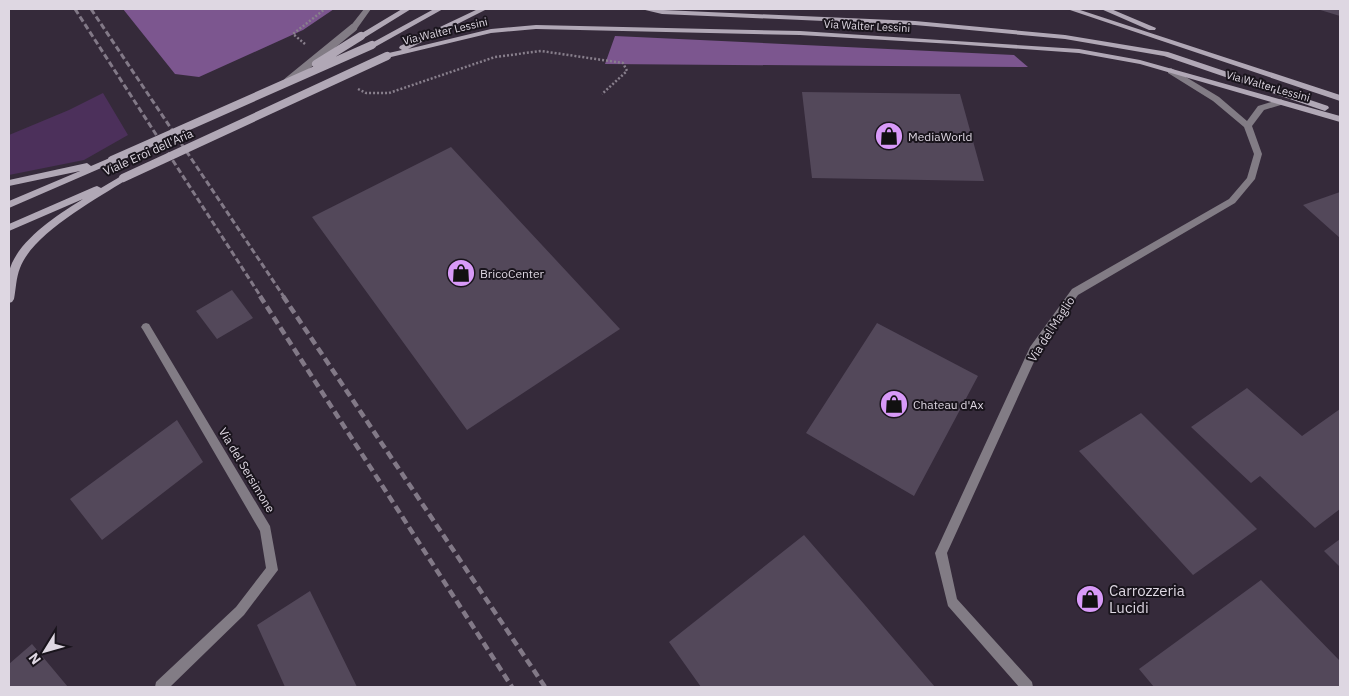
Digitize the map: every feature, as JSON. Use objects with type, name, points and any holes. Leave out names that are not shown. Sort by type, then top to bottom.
[{"type":"main road","points":[[285,84],[407,9]]},
{"type":"main road","name":"Via Walter Lessini","points":[[285,84],[372,45],[439,9]]},
{"type":"main road","points":[[386,56],[483,9]]},
{"type":"main road","name":"Via Walter Lessini","points":[[646,9],[662,12],[915,23],[1065,38],[1165,54],[1340,114]]},
{"type":"main road","name":"Via Walter Lessini","points":[[1071,9],[1340,98]]},
{"type":"main road","name":"Via Walter Lessini","points":[[1105,9],[1220,57]]},
{"type":"main road","name":"Via Walter Lessini","points":[[386,56],[491,31],[536,27],[800,33],[953,42],[1079,51],[1140,62],[1340,119]]},
{"type":"main road","name":"Viale Eroi dell'Aria","points":[[9,228],[123,178],[386,56]]},
{"type":"main road","name":"Viale Eroi dell'Aria","points":[[9,205],[285,84]]},
{"type":"main road","points":[[9,183],[112,160]]},
{"type":"main road","points":[[9,299],[16,267],[31,245],[53,223],[123,178]]},
{"type":"street","points":[[285,84],[353,28],[367,9]]},
{"type":"street","points":[[1171,70],[1216,100],[1248,126],[1260,108],[1281,102]]},
{"type":"street","name":"Via del Maglio","points":[[1027,687],[952,602],[941,553],[1034,350],[1075,292],[1232,201],[1251,179],[1258,154],[1248,126]]},
{"type":"street","name":"Via del Sersimone","points":[[146,327],[266,530],[272,570],[240,611],[160,687]]},
{"type":"path","points":[[308,46],[293,34],[325,9]]},
{"type":"path","points":[[352,84],[366,93],[389,93],[496,57],[541,51],[623,63],[627,71],[602,94]]},
{"type":"shaded area","points":[[123,9],[334,9],[303,30],[199,77],[175,74]]},
{"type":"shaded area","points":[[615,36],[1014,55],[1028,67],[605,64]]},
{"type":"shaded area","points":[[103,93],[128,135],[84,160],[9,175],[9,135],[69,110]]},
{"type":"building","points":[[1317,9],[1340,9],[1340,16]]},
{"type":"building","name":"MediaWorld","points":[[802,92],[960,94],[984,181],[812,178]]},
{"type":"building","name":"BricoCenter","points":[[451,147],[620,329],[467,430],[312,217]]},
{"type":"building","points":[[1340,192],[1340,238],[1303,205]]},
{"type":"building","points":[[232,290],[253,318],[217,339],[196,311]]},
{"type":"building","name":"Chateau d'Ax","points":[[877,323],[978,376],[914,496],[806,433]]},
{"type":"building","points":[[1247,388],[1302,436],[1340,409],[1340,509],[1315,528],[1260,476],[1251,483],[1191,427]]},
{"type":"building","points":[[1141,413],[1257,529],[1193,575],[1079,451]]},
{"type":"building","points":[[177,420],[203,462],[102,540],[70,499]]},
{"type":"building","points":[[804,535],[935,687],[701,687],[669,642]]},
{"type":"building","points":[[1340,539],[1340,567],[1324,551]]},
{"type":"building","points":[[1261,580],[1340,661],[1340,687],[1154,687],[1139,669]]},
{"type":"building","points":[[310,591],[357,687],[285,687],[257,625]]},
{"type":"building","points":[[32,644],[68,687],[9,687],[9,664]]},
{"type":"railway","points":[[75,9],[261,297]]},
{"type":"railway","points":[[91,9],[284,297]]},
{"type":"railway","points":[[260,296],[512,687]]},
{"type":"railway","points":[[283,296],[545,687]]},
{"type":"place","name":"MediaWorld","points":[[889,136]]},
{"type":"place","name":"BricoCenter","points":[[461,273]]},
{"type":"place","name":"Chateau d'Ax","points":[[894,404]]},
{"type":"place","name":"Carrozzeria Lucidi","points":[[1090,599]]}]
